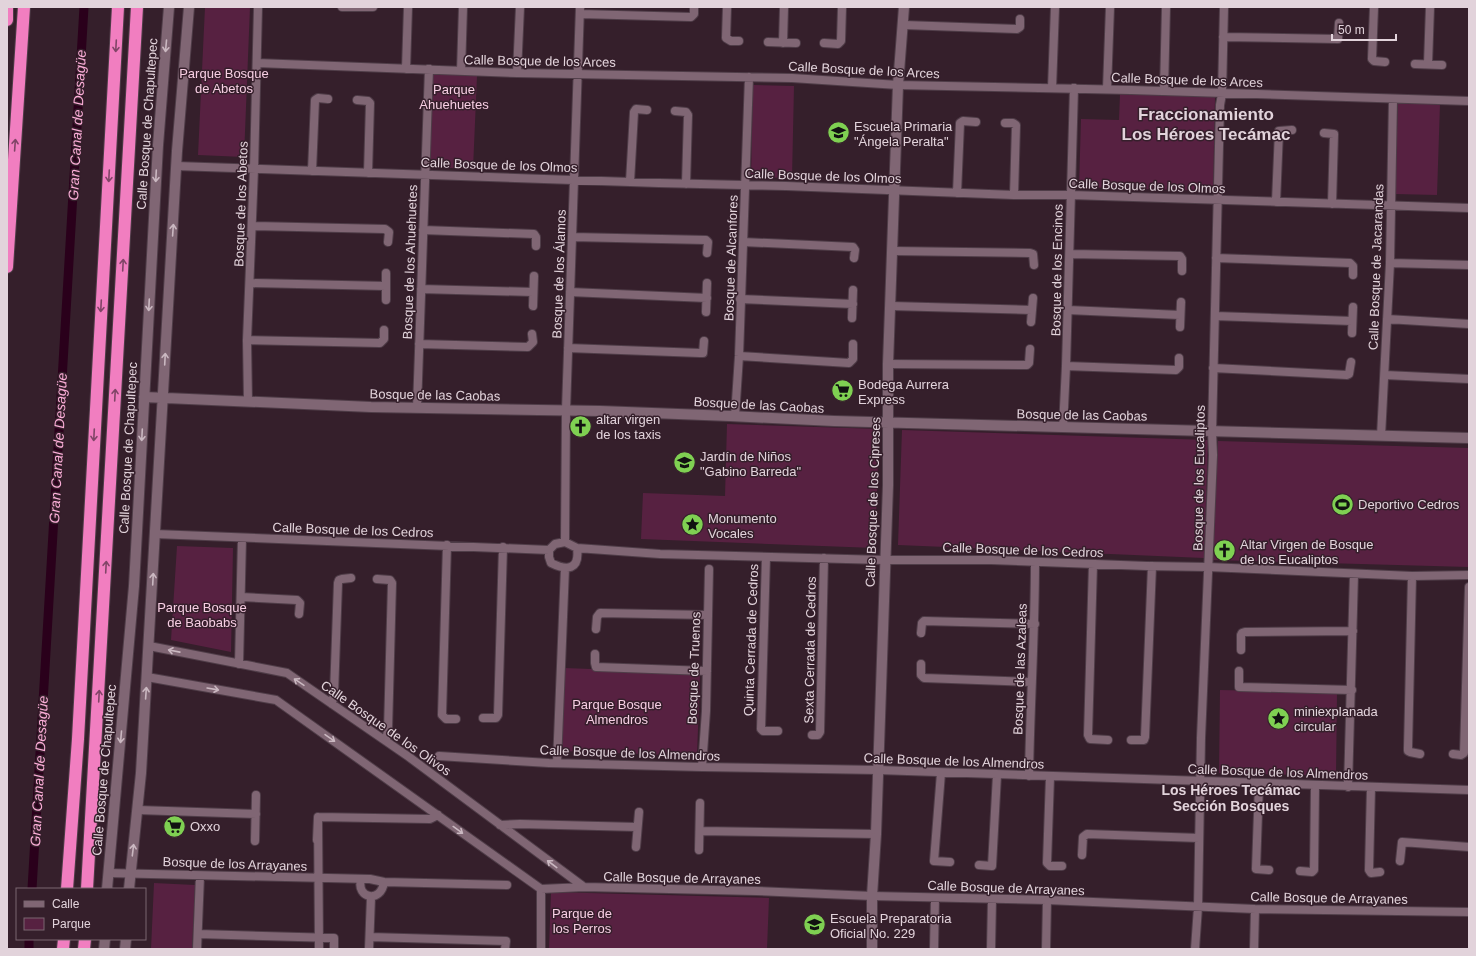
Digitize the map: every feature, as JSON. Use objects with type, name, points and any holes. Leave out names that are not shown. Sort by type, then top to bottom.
[{"type":"highway","points":[[7,20],[8,7]]},
{"type":"highway","points":[[7,267],[24,7]]},
{"type":"highway","points":[[68,888],[118,7]]},
{"type":"highway","points":[[88,888],[137,7]]},
{"type":"street","name":"Calle Bosque de Chapultepec","points":[[107,888],[134,586],[158,145],[169,7]]},
{"type":"street","points":[[129,888],[138,810],[149,646],[176,166],[189,7]]},
{"type":"street","name":"Bosque de los Abetos","points":[[248,402],[247,340],[254,169],[258,7]]},
{"type":"street","points":[[342,7],[373,7]]},
{"type":"street","points":[[406,68],[408,7]]},
{"type":"street","points":[[461,71],[463,7]]},
{"type":"street","points":[[517,73],[520,7]]},
{"type":"street","points":[[580,10],[594,14],[691,17],[694,14],[694,7]]},
{"type":"street","points":[[727,7],[726,38],[731,41],[738,41]]},
{"type":"street","points":[[782,42],[784,7]]},
{"type":"street","points":[[824,43],[838,44],[841,41],[842,7]]},
{"type":"street","name":"Calle Bosque de los Cipreses","points":[[872,949],[872,896],[876,834],[889,422],[888,364],[898,85],[904,24],[904,7]]},
{"type":"street","points":[[1052,88],[1055,7]]},
{"type":"street","points":[[1107,90],[1110,7]]},
{"type":"street","points":[[1164,91],[1166,7]]},
{"type":"street","name":"Bosque de los Eucaliptos","points":[[1195,949],[1198,907],[1200,782],[1213,455],[1213,368],[1224,7]]},
{"type":"street","points":[[1374,7],[1372,59],[1374,61],[1385,62]]},
{"type":"street","points":[[1428,64],[1430,7]]},
{"type":"street","name":"Bosque de los Álamos","points":[[565,542],[566,410],[571,348],[570,292],[580,10]]},
{"type":"street","points":[[904,24],[1017,29],[1020,27],[1020,19]]},
{"type":"street","points":[[1223,37],[1338,39],[1339,23]]},
{"type":"street","points":[[768,42],[796,43]]},
{"type":"street","name":"Calle Bosque de los Arces","points":[[257,63],[517,73],[792,78],[898,85],[1074,88],[1469,101]]},
{"type":"street","points":[[1415,64],[1442,65]]},
{"type":"street","name":"Bosque de los Ahuehuetes","points":[[417,408],[429,69]]},
{"type":"street","name":"Bosque de Alcanfores","points":[[735,416],[739,356],[740,299],[750,77]]},
{"type":"street","name":"Bosque de los Encinos","points":[[1063,428],[1070,254],[1074,88]]},
{"type":"street","points":[[312,171],[315,100],[318,98],[328,99]]},
{"type":"street","name":"Calle Bosque de Jacarandas","points":[[1381,436],[1390,263],[1393,99]]},
{"type":"street","points":[[357,100],[368,101],[370,104],[368,173]]},
{"type":"street","points":[[630,182],[634,112],[636,109],[647,110]]},
{"type":"street","points":[[675,111],[686,112],[688,115],[686,184]]},
{"type":"street","points":[[957,193],[960,123],[964,121],[976,122]]},
{"type":"street","points":[[1005,123],[1013,122],[1016,125],[1014,195]]},
{"type":"street","points":[[1276,202],[1279,130],[1292,130]]},
{"type":"street","points":[[1324,133],[1334,134],[1332,204]]},
{"type":"street","name":"Calle Bosque de los Olmos","points":[[176,166],[1014,195],[1071,195],[1469,208]]},
{"type":"street","points":[[252,226],[385,228],[388,232],[388,242]]},
{"type":"street","points":[[423,230],[534,234],[536,237],[536,246]]},
{"type":"street","points":[[572,237],[706,240],[708,242],[707,253]]},
{"type":"street","points":[[743,242],[853,247],[855,250],[854,258]]},
{"type":"street","points":[[893,251],[1030,253],[1033,254],[1034,265]]},
{"type":"street","points":[[1070,254],[1180,256],[1182,259],[1182,271]]},
{"type":"street","points":[[1216,258],[1350,263],[1353,266],[1353,276]]},
{"type":"street","points":[[1390,263],[1469,265]]},
{"type":"street","points":[[386,273],[386,300]]},
{"type":"street","points":[[533,306],[534,276]]},
{"type":"street","points":[[250,283],[386,286]]},
{"type":"street","points":[[706,312],[707,283]]},
{"type":"street","points":[[421,288],[533,292]]},
{"type":"street","points":[[852,318],[853,290]]},
{"type":"street","points":[[570,292],[707,298]]},
{"type":"street","points":[[1031,322],[1033,298]]},
{"type":"street","points":[[740,299],[853,304]]},
{"type":"street","points":[[1180,328],[1181,302]]},
{"type":"street","points":[[891,306],[1032,310]]},
{"type":"street","points":[[1352,307],[1352,333]]},
{"type":"street","points":[[1068,310],[1180,315]]},
{"type":"street","points":[[1215,316],[1352,321]]},
{"type":"street","points":[[1387,319],[1469,324]]},
{"type":"street","points":[[247,340],[380,342],[384,339],[384,330]]},
{"type":"street","points":[[419,344],[528,347],[533,342],[532,334]]},
{"type":"street","points":[[571,348],[703,353],[704,340]]},
{"type":"street","points":[[739,356],[849,363],[853,359],[853,344]]},
{"type":"street","points":[[888,364],[1026,365],[1029,364],[1030,350]]},
{"type":"street","points":[[1066,366],[1176,370],[1178,367],[1179,358]]},
{"type":"street","points":[[1213,368],[1346,375],[1349,374],[1351,362]]},
{"type":"street","points":[[1385,375],[1469,379]]},
{"type":"street","name":"Bosque de las Caobas","points":[[144,397],[417,408],[566,410],[735,416],[800,420],[1469,438]]},
{"type":"street","name":"Calle Bosque de los Cedros","points":[[155,534],[549,550]]},
{"type":"street","points":[[239,664],[242,538]]},
{"type":"street","points":[[565,542],[577,548],[577,562],[573,566],[566,568],[551,563],[549,550],[555,544],[565,542]]},
{"type":"street","points":[[447,545],[442,715],[446,719],[456,719]]},
{"type":"street","points":[[483,718],[496,718],[498,715],[503,547]]},
{"type":"street","name":"Calle Bosque de los Cedros","points":[[577,548],[660,554],[884,560],[991,560],[1208,567],[1412,576],[1469,575]]},
{"type":"street","name":"Quinta Cerrada de Cedros","points":[[766,557],[761,729],[763,731],[778,731]]},
{"type":"street","name":"Sexta Cerrada de Cedros","points":[[812,735],[818,735],[820,732],[824,558]]},
{"type":"street","name":"Bosque de las Azaleas","points":[[1029,776],[1031,682],[1035,624],[1035,562]]},
{"type":"street","points":[[1093,564],[1088,735],[1090,739],[1108,740]]},
{"type":"street","points":[[1131,740],[1141,741],[1144,740],[1145,737],[1152,566]]},
{"type":"street","points":[[557,763],[566,568]]},
{"type":"street","name":"Bosque de Truenos","points":[[702,768],[710,569]]},
{"type":"street","points":[[1348,786],[1352,690],[1354,574]]},
{"type":"street","points":[[1412,576],[1408,751],[1420,754]]},
{"type":"street","points":[[332,704],[334,694],[338,583],[339,580],[351,578]]},
{"type":"street","points":[[377,579],[390,580],[392,583],[388,722],[386,741]]},
{"type":"street","points":[[1453,754],[1461,755],[1464,753],[1469,587]]},
{"type":"street","points":[[241,597],[297,600],[300,603],[299,614]]},
{"type":"street","points":[[596,629],[597,617],[600,613],[708,615]]},
{"type":"street","points":[[921,633],[922,623],[924,621],[1035,624]]},
{"type":"street","points":[[1241,650],[1242,633],[1245,632],[1353,631]]},
{"type":"street","name":"Calle Bosque de los Olivos","points":[[149,646],[287,673],[386,741],[584,887]]},
{"type":"street","points":[[595,654],[596,667],[707,671]]},
{"type":"street","points":[[921,664],[921,675],[924,678],[1031,682]]},
{"type":"street","points":[[1239,672],[1239,687],[1352,690]]},
{"type":"street","points":[[147,677],[276,700],[542,889],[541,949]]},
{"type":"street","name":"Calle Bosque de los Almendros","points":[[439,756],[557,763],[702,768],[878,770],[1315,786],[1469,790]]},
{"type":"street","points":[[940,773],[934,861],[950,862]]},
{"type":"street","points":[[979,865],[992,866],[997,775]]},
{"type":"street","points":[[1050,776],[1047,863],[1050,866],[1062,866]]},
{"type":"street","points":[[1260,784],[1256,869],[1269,870]]},
{"type":"street","points":[[1300,871],[1312,872],[1314,870],[1315,786]]},
{"type":"street","points":[[1371,787],[1368,870],[1371,873],[1380,872]]},
{"type":"street","points":[[255,841],[256,795]]},
{"type":"street","points":[[699,850],[700,803]]},
{"type":"street","points":[[138,810],[256,814]]},
{"type":"street","points":[[636,847],[639,812]]},
{"type":"street","points":[[318,817],[430,819],[438,815]]},
{"type":"street","points":[[317,840],[318,817]]},
{"type":"street","points":[[318,817],[319,949]]},
{"type":"street","points":[[500,825],[520,824],[637,827]]},
{"type":"street","points":[[700,832],[876,834]]},
{"type":"street","points":[[1082,855],[1083,837],[1087,834],[1199,838]]},
{"type":"street","points":[[1400,861],[1402,842],[1469,846]]},
{"type":"street","name":"Bosque de los Arrayanes","points":[[108,873],[361,880]]},
{"type":"street","points":[[197,949],[200,876]]},
{"type":"street","points":[[384,882],[383,890],[380,894],[375,896],[371,897],[361,890],[361,880],[377,880],[384,882],[507,885]]},
{"type":"street","name":"Calle Bosque de Arrayanes","points":[[542,889],[584,887],[756,891],[935,898],[1047,900],[1255,909],[1469,912]]},
{"type":"street","points":[[369,949],[371,897]]},
{"type":"street","points":[[934,949],[935,898]]},
{"type":"street","points":[[991,949],[992,899]]},
{"type":"street","points":[[1046,949],[1047,900]]},
{"type":"street","points":[[1254,949],[1255,909]]},
{"type":"street","points":[[198,934],[334,938],[334,949]]},
{"type":"street","points":[[370,937],[506,941],[505,949]]},
{"type":"green space","name":"Parque Bosque de Abetos","points":[[205,7],[250,7],[244,157],[198,155]]},
{"type":"green space","name":"Parque Ahuehuetes","points":[[433,74],[477,76],[473,169],[430,167]]},
{"type":"green space","points":[[753,85],[794,86],[792,178],[751,177]]},
{"type":"green space","points":[[1120,94],[1215,97],[1213,191],[1079,187],[1081,119],[1119,120]]},
{"type":"green space","points":[[1398,102],[1440,104],[1437,195],[1395,194]]},
{"type":"green space","points":[[727,424],[879,429],[875,548],[641,539],[643,493],[725,496]]},
{"type":"green space","points":[[902,430],[1208,440],[1204,558],[898,545]]},
{"type":"green space","name":"Deportivo Cedros","points":[[1218,441],[1469,448],[1469,567],[1213,560]]},
{"type":"green space","name":"Parque Bosque de Baobabs","points":[[177,546],[233,548],[231,652],[171,640]]},
{"type":"green space","name":"Parque Bosque Almendros","points":[[564,668],[700,673],[697,756],[561,751]]},
{"type":"green space","points":[[1220,690],[1337,693],[1336,776],[1219,773]]},
{"type":"green space","points":[[154,883],[195,885],[192,949],[151,949]]},
{"type":"green space","name":"Parque de los Perros","points":[[551,892],[769,898],[767,949],[549,949]]},
{"type":"waterway","name":"Gran Canal de Desagüe","points":[[32,888],[84,7]]},
{"type":"waterway","name":"Gran Canal de Desagüe","points":[[29,940],[29,949]]},
{"type":"place","name":"Escuela Primaria \"Ángela Peralta\"","points":[[839,133]]},
{"type":"place","name":"Bodega Aurrera Express","points":[[843,391]]},
{"type":"place","name":"altar virgen de los taxis","points":[[580,426]]},
{"type":"place","name":"Jardín de Niños \"Gabino Barreda\"","points":[[685,463]]},
{"type":"place","name":"Deportivo Cedros","points":[[1342,504]]},
{"type":"place","name":"Monumento Vocales","points":[[692,525]]},
{"type":"place","name":"Altar Virgen de Bosque de los Eucaliptos","points":[[1224,551]]},
{"type":"place","name":"miniexplanada circular","points":[[1279,718]]},
{"type":"place","name":"Oxxo","points":[[175,826]]},
{"type":"place","name":"Escuela Preparatoria Oficial No. 229","points":[[815,925]]},
{"type":"district","name":"Fraccionamiento Los Héroes Tecámac","points":[[1206,124]]},
{"type":"district","name":"Los Héroes Tecámac Sección Bosques","points":[[1231,798]]}]
